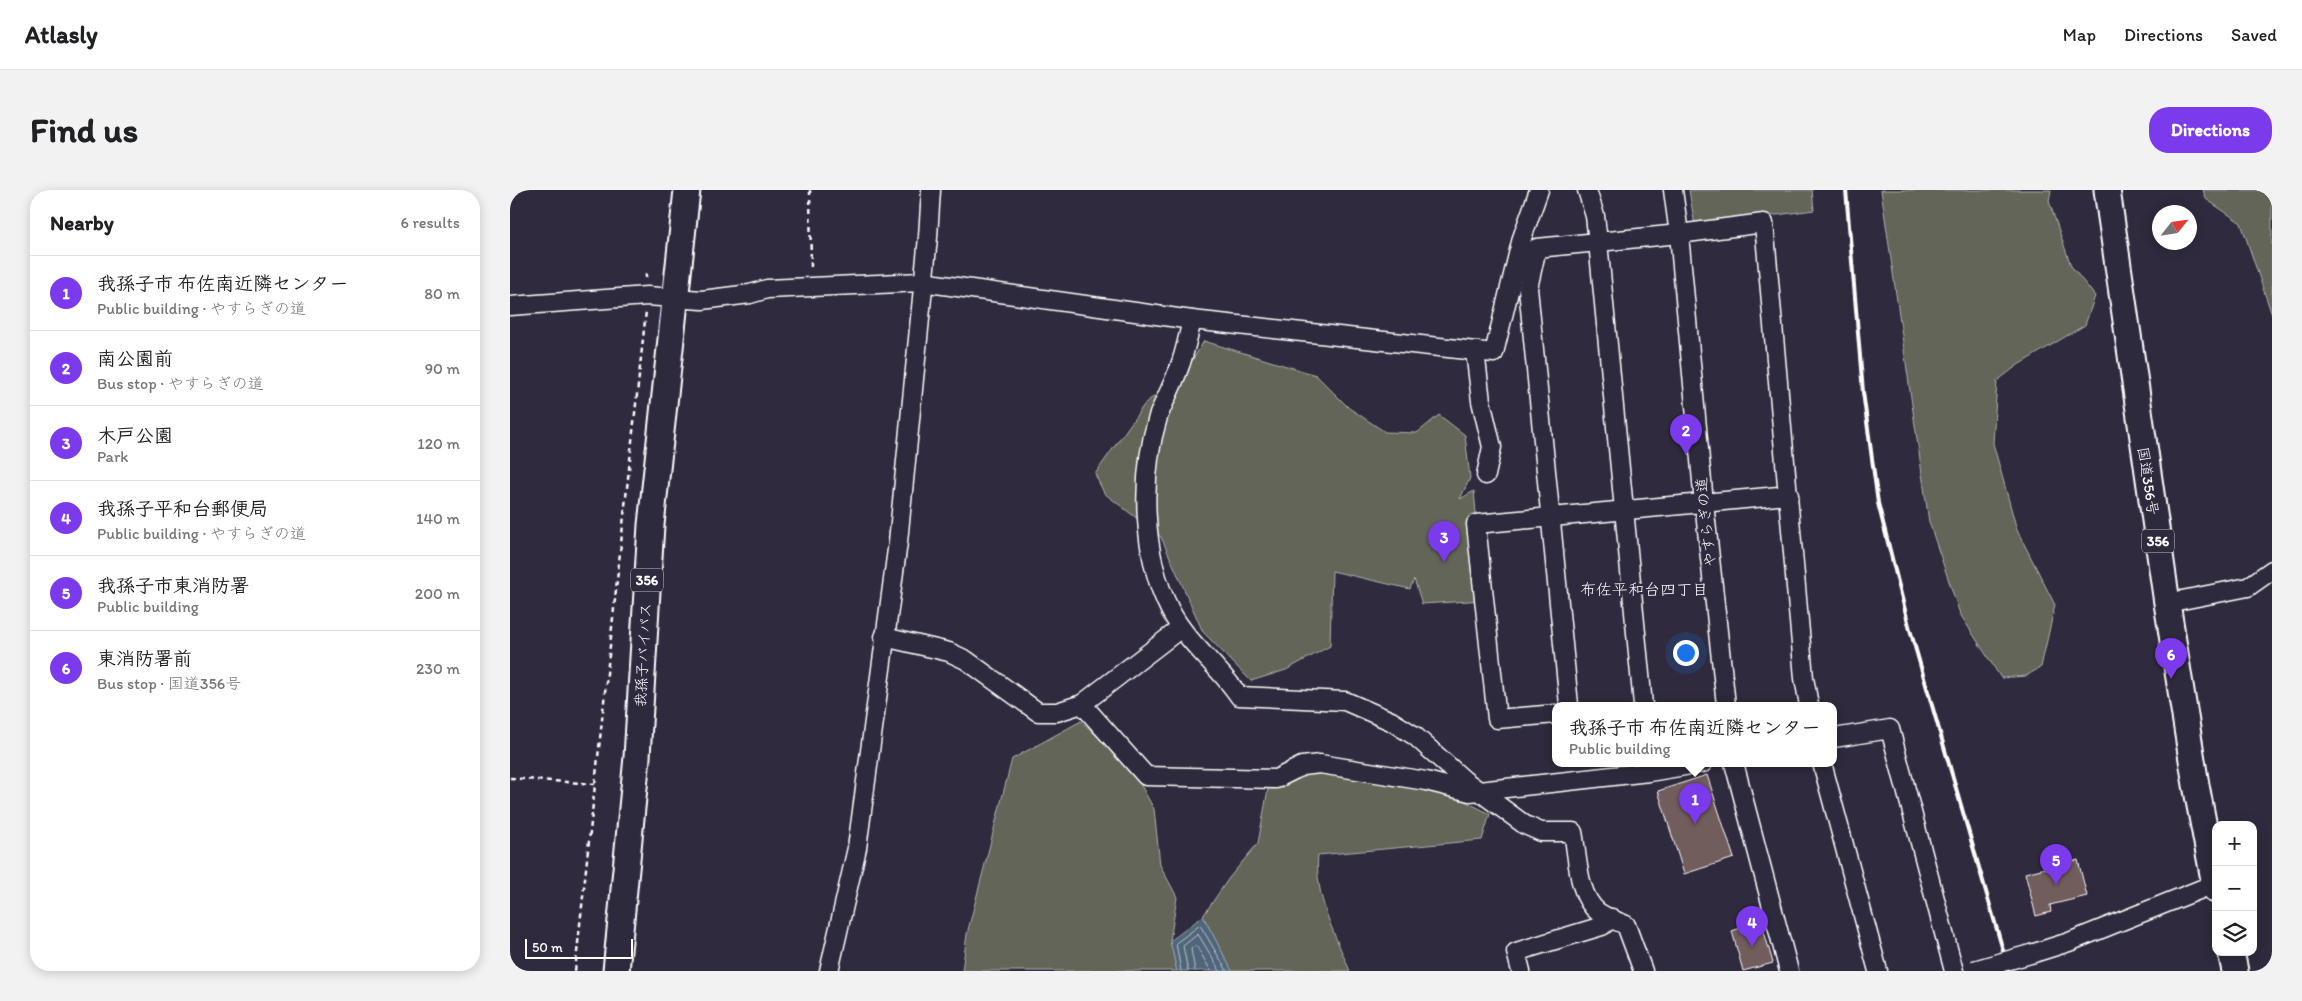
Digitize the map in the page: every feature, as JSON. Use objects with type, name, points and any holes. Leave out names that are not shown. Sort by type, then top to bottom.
[{"type":"highway","name":"我孫子バイパス","points":[[616,971],[637,757],[651,525],[687,190]]},
{"type":"highway","name":"国道356号","points":[[2107,190],[2167,603],[2196,785],[2212,871]]},
{"type":"highway","points":[[2232,956],[2235,971]]},
{"type":"street","points":[[830,971],[857,848],[898,542],[931,190]]},
{"type":"street","points":[[510,306],[647,296],[702,300],[750,294],[767,289],[922,282],[1192,320],[1494,353],[1522,238],[1539,190]]},
{"type":"street","points":[[1587,190],[1595,216],[1598,242],[1643,702]]},
{"type":"street","name":"やすらぎの道","points":[[1672,190],[1679,234],[1704,503],[1726,702]]},
{"type":"street","points":[[1569,702],[1528,288],[1537,248],[1679,234],[1764,223],[1804,678],[1808,702]]},
{"type":"street","points":[[1192,320],[1180,366],[1158,417],[1148,464],[1147,524],[1157,578],[1170,610],[1181,628],[1239,696],[1345,701],[1391,721],[1415,736],[1464,780],[1525,824],[1541,832],[1573,832],[1584,894],[1599,913],[1626,925],[1643,971]]},
{"type":"street","points":[[1475,351],[1481,401],[1492,447],[1486,475]]},
{"type":"street","points":[[1552,714],[1497,719],[1476,524],[1789,495]]},
{"type":"street","points":[[2167,603],[2248,587],[2272,570]]},
{"type":"street","points":[[884,636],[949,652],[966,660],[1038,712],[1058,712],[1082,704],[1181,628]]},
{"type":"street","points":[[1082,704],[1146,776],[1276,779],[1302,766],[1320,764],[1426,781],[1470,792],[1648,767]]},
{"type":"street","points":[[1837,738],[1890,729],[1954,971]]},
{"type":"street","points":[[1735,767],[1789,971]]},
{"type":"street","points":[[1823,767],[1878,971]]},
{"type":"street","points":[[1973,971],[2069,942],[2212,888]]},
{"type":"street","points":[[1521,971],[1516,952],[1602,926],[1612,918]]},
{"type":"path","points":[[810,190],[811,287]]},
{"type":"path","points":[[575,971],[647,296],[646,273]]},
{"type":"path","points":[[510,778],[595,784]]},
{"type":"shaded area","points":[[1689,190],[1812,190],[1814,210],[1695,226]]},
{"type":"shaded area","points":[[1881,190],[2051,190],[2049,201],[2071,266],[2095,296],[2085,325],[2018,365],[1997,381],[1993,443],[2017,530],[2055,605],[2041,667],[2026,676],[2001,678],[1960,614],[1929,522]]},
{"type":"shaded area","points":[[2203,190],[2272,190],[2272,315],[2241,223],[2206,199]]},
{"type":"shaded area","points":[[1204,341],[1316,375],[1349,408],[1385,432],[1417,433],[1439,415],[1465,435],[1470,478],[1460,499],[1474,491],[1484,600],[1422,604],[1414,579],[1410,589],[1332,571],[1330,646],[1286,670],[1251,681],[1203,632],[1161,537],[1104,493],[1095,474],[1146,402],[1181,379]]},
{"type":"shaded area","points":[[1081,721],[1132,769],[1154,809],[1160,865],[1177,897],[1170,941],[1177,971],[962,971],[967,934],[1012,759]]},
{"type":"shaded area","points":[[1320,758],[1399,767],[1490,814],[1482,840],[1318,855],[1319,885],[1322,900],[1350,971],[1232,971],[1203,916],[1229,878],[1258,843],[1268,789]]},
{"type":"water","points":[[1203,916],[1232,971],[1177,971],[1170,941]]},
{"type":"building","points":[[1707,775],[1734,858],[1684,874],[1658,791]]},
{"type":"building","points":[[2078,860],[2087,896],[2050,905],[2051,912],[2036,916],[2025,873]]},
{"type":"building","points":[[1761,921],[1773,963],[1743,971],[1732,931]]},
{"type":"railway","points":[[1846,190],[1863,392],[1878,503],[1909,626],[2009,971]]},
{"type":"place","name":"南公園前","points":[[1686,455]]},
{"type":"place","name":"木戸公園","points":[[1444,562]]},
{"type":"place","name":"東消防署前","points":[[2171,679]]},
{"type":"place","name":"我孫子市 布佐南近隣センター","points":[[1695,824]]},
{"type":"place","name":"我孫子市東消防署","points":[[2056,885]]},
{"type":"place","name":"我孫子平和台郵便局","points":[[1752,947]]},
{"type":"district","name":"布佐平和台四丁目","points":[[1644,589]]}]
